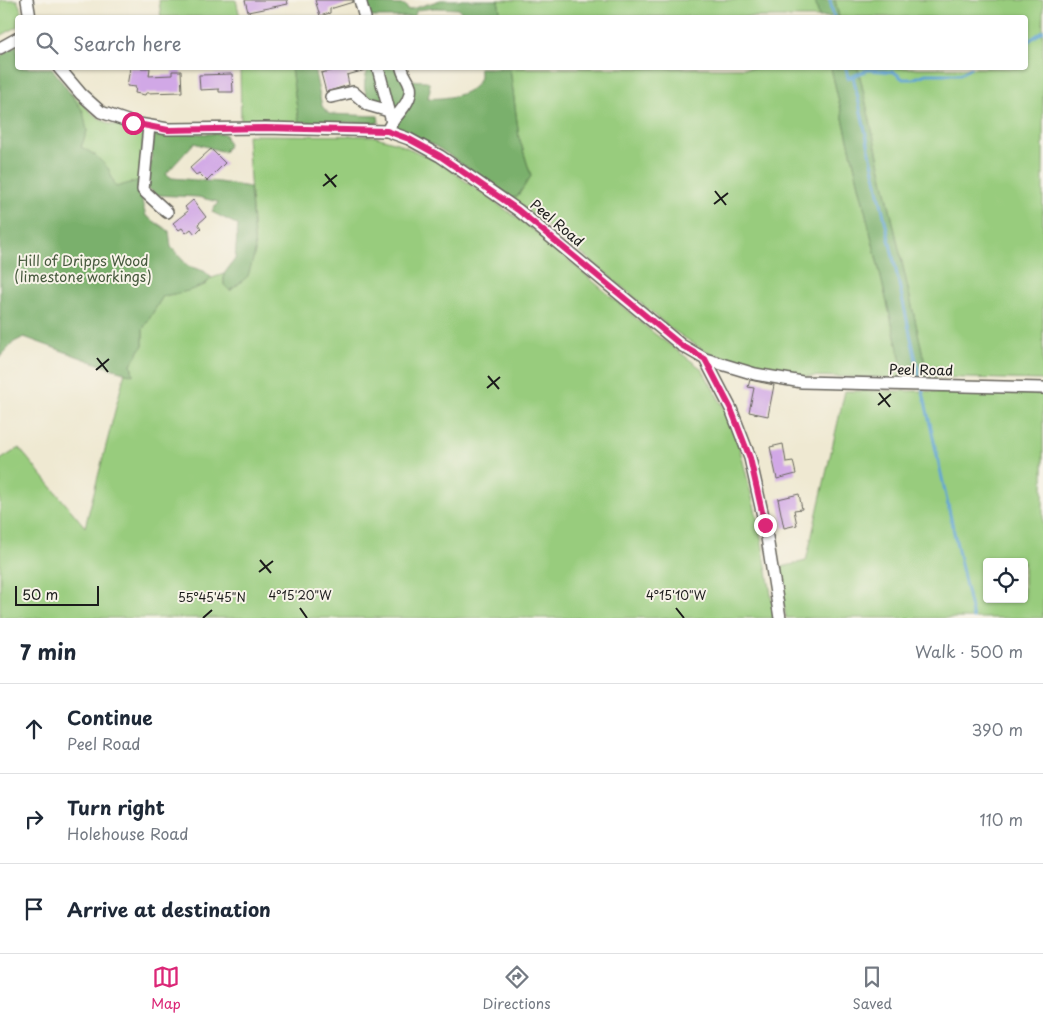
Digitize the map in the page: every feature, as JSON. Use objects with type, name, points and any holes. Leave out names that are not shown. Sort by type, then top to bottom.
[{"type":"street","points":[[27,0],[30,15]]},
{"type":"street","points":[[360,0],[363,15]]},
{"type":"street","points":[[0,48],[15,40]]},
{"type":"street","name":"Peel Road","points":[[61,70],[81,94],[101,112],[133,123],[168,130],[265,128],[390,121],[409,139],[440,156],[518,210],[681,345],[705,359],[755,374],[802,382],[1043,388]]},
{"type":"street","points":[[378,70],[390,121]]},
{"type":"street","points":[[390,121],[408,101],[410,87],[402,70]]},
{"type":"street","points":[[331,97],[353,92],[390,121]]},
{"type":"street","points":[[149,126],[143,190],[167,212]]},
{"type":"street","points":[[705,359],[731,409],[750,458],[765,525],[780,618]]},
{"type":"green space","points":[[0,0],[17,0],[23,15],[15,15],[15,28],[0,36]]},
{"type":"green space","points":[[159,0],[236,0],[240,15],[161,15]]},
{"type":"green space","points":[[441,0],[498,0],[501,15],[464,15],[459,9],[435,8],[417,10],[415,15],[370,15],[367,3],[405,5],[408,10]]},
{"type":"green space","points":[[498,0],[815,0],[819,15],[501,15]]},
{"type":"green space","points":[[815,0],[835,0],[839,15],[819,15]]},
{"type":"green space","points":[[835,0],[1043,0],[1043,380],[928,377],[858,70],[1028,70],[1028,15],[839,15]]},
{"type":"green space","name":"Hill of Dripps Wood (limestone workings)","points":[[15,46],[15,70],[53,70],[83,111],[87,131],[81,147],[95,155],[108,168],[116,187],[140,180],[146,216],[169,231],[171,247],[188,266],[204,271],[212,278],[195,289],[163,296],[143,329],[143,345],[131,364],[133,375],[24,337],[14,342],[0,357],[0,56]]},
{"type":"green space","points":[[240,70],[291,70],[299,122],[241,122]]},
{"type":"green space","points":[[291,70],[314,70],[322,106],[329,114],[378,116],[379,122],[376,123],[299,122]]},
{"type":"green space","points":[[367,70],[377,70],[388,107],[371,106],[366,95],[365,79]]},
{"type":"green space","points":[[383,70],[397,70],[402,80],[427,81],[430,89],[428,98],[445,98],[471,89],[477,84],[480,77],[479,70],[510,70],[519,137],[531,176],[517,197],[512,198],[437,147],[397,128]]},
{"type":"green space","points":[[510,70],[831,70],[905,378],[795,376],[747,366],[703,350],[670,328],[601,269],[512,198],[517,197],[531,176],[519,137]]},
{"type":"green space","points":[[831,70],[858,70],[928,377],[905,378]]},
{"type":"green space","points":[[70,92],[93,114],[109,124],[144,129],[140,180],[116,188],[108,168],[95,155],[81,147],[87,131]]},
{"type":"green space","points":[[154,133],[225,134],[229,145],[224,152],[194,143],[166,174],[172,178],[250,187],[255,252],[248,276],[230,291],[224,285],[224,274],[235,259],[238,225],[212,212],[218,202],[198,197],[156,195],[148,188]]},
{"type":"green space","points":[[247,135],[373,136],[397,143],[439,162],[531,228],[651,331],[702,369],[734,426],[759,525],[775,618],[0,618],[0,460],[19,448],[85,527],[125,372],[133,374],[131,364],[143,345],[143,329],[163,296],[205,285],[212,278],[224,274],[224,285],[255,252]]},
{"type":"green space","points":[[845,391],[1043,394],[1043,618],[786,618],[778,568],[806,561]]},
{"type":"building","points":[[245,0],[287,0],[288,4],[248,12]]},
{"type":"building","points":[[315,0],[353,0],[353,2],[330,9],[330,13],[320,15]]},
{"type":"building","points":[[130,70],[150,70],[149,76],[172,75],[172,71],[181,71],[182,92],[146,93],[145,95],[135,93],[136,87],[127,86]]},
{"type":"building","points":[[335,70],[366,70],[347,75],[349,85],[326,92],[321,73]]},
{"type":"building","points":[[232,74],[233,92],[219,92],[219,89],[200,90],[199,75]]},
{"type":"building","points":[[211,149],[225,163],[207,181],[199,173],[196,175],[190,168]]},
{"type":"building","points":[[193,200],[206,217],[198,224],[201,228],[195,234],[191,229],[186,233],[182,228],[179,230],[173,223],[188,211],[185,207]]},
{"type":"building","points":[[750,380],[774,385],[768,416],[749,412],[754,388],[748,387]]},
{"type":"building","points":[[783,444],[786,462],[793,461],[796,474],[777,479],[770,447]]},
{"type":"building","points":[[799,494],[802,509],[794,510],[797,525],[784,528],[778,499]]},
{"type":"waterway","points":[[830,0],[833,15]]},
{"type":"waterway","points":[[1028,42],[1043,31]]},
{"type":"waterway","points":[[846,70],[848,78],[868,70]]},
{"type":"waterway","points":[[868,70],[894,72],[903,79],[913,79],[926,74],[960,74],[967,70]]},
{"type":"waterway","points":[[853,76],[973,618]]},
{"type":"route","points":[[133,123],[168,130],[265,128],[387,131],[409,139],[440,156],[518,210],[681,345],[705,359],[731,409],[750,458],[765,525]]}]
